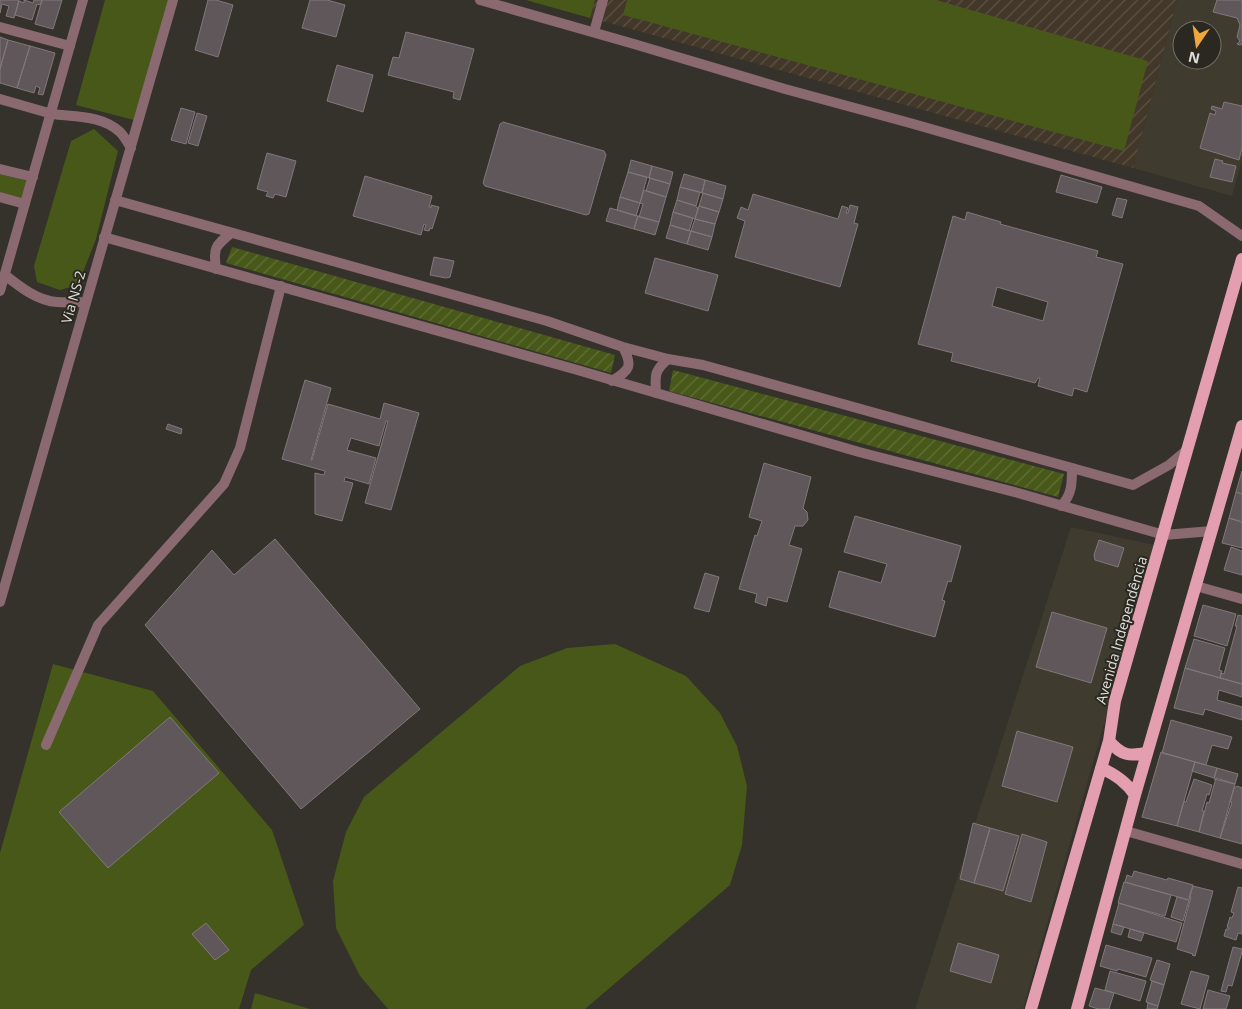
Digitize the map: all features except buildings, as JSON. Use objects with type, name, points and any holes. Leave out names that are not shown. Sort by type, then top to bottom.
[{"type":"main road","name":"Avenida Independência","points":[[1031,1009],[1109,741],[1116,701],[1242,259]]},
{"type":"main road","points":[[1077,1009],[1135,795],[1242,426]]},
{"type":"main road","points":[[1109,741],[1117,750],[1126,754],[1148,753]]},
{"type":"main road","points":[[1101,768],[1111,772],[1127,784],[1135,795]]},
{"type":"street","points":[[0,291],[2,275],[52,114],[84,0]]},
{"type":"street","name":"Via NS-2","points":[[0,602],[173,0]]},
{"type":"street","points":[[480,0],[785,89],[1199,206],[1242,236]]},
{"type":"street","points":[[594,32],[603,0]]},
{"type":"street","points":[[0,27],[70,46]]},
{"type":"street","points":[[0,99],[52,114],[90,118],[106,122],[120,132],[131,148]]},
{"type":"street","points":[[0,169],[32,177]]},
{"type":"street","points":[[0,197],[25,204]]},
{"type":"street","points":[[115,200],[547,321],[623,347],[668,359],[703,365],[1133,485],[1169,465],[1188,449]]},
{"type":"street","points":[[216,269],[214,255],[216,247],[231,234]]},
{"type":"street","points":[[104,236],[859,452],[1164,535],[1212,531]]},
{"type":"street","points":[[2,275],[24,290],[41,298],[56,302],[86,302]]},
{"type":"street","points":[[46,745],[98,625],[224,484],[240,448],[281,286]]},
{"type":"street","points":[[612,381],[626,373],[629,365],[629,357],[623,347]]},
{"type":"street","points":[[656,393],[655,374],[659,367],[668,359]]},
{"type":"street","points":[[1061,506],[1070,494],[1072,468]]},
{"type":"street","points":[[1196,586],[1242,599]]},
{"type":"street","points":[[1126,831],[1242,864]]},
{"type":"shaded area","points":[[526,0],[1177,0],[1133,168]]},
{"type":"shaded area","points":[[1177,0],[1242,0],[1242,160],[1232,196],[1133,168]]},
{"type":"shaded area","points":[[1071,527],[1155,545],[1023,1009],[915,1009]]},
{"type":"green space","points":[[105,0],[168,0],[134,120],[76,105]]},
{"type":"green space","points":[[526,0],[595,0],[590,18]]},
{"type":"green space","points":[[627,0],[936,0],[1148,61],[1124,151],[623,15]]},
{"type":"green space","points":[[94,129],[118,151],[96,239],[78,285],[60,290],[37,282],[34,266],[71,141]]},
{"type":"green space","points":[[0,174],[27,181],[22,198],[0,192]]},
{"type":"green space","points":[[232,247],[615,355],[611,373],[226,263]]},
{"type":"green space","points":[[673,370],[1064,474],[1058,497],[669,391]]},
{"type":"green space","points":[[615,644],[686,676],[720,713],[737,746],[747,786],[742,845],[730,885],[585,1009],[388,1009],[360,976],[336,928],[333,881],[346,832],[364,797],[520,666],[567,648]]},
{"type":"green space","points":[[53,664],[153,691],[272,830],[304,925],[251,970],[239,1009],[0,1009],[0,853]]},
{"type":"green space","points":[[255,993],[310,1009],[251,1009]]}]
